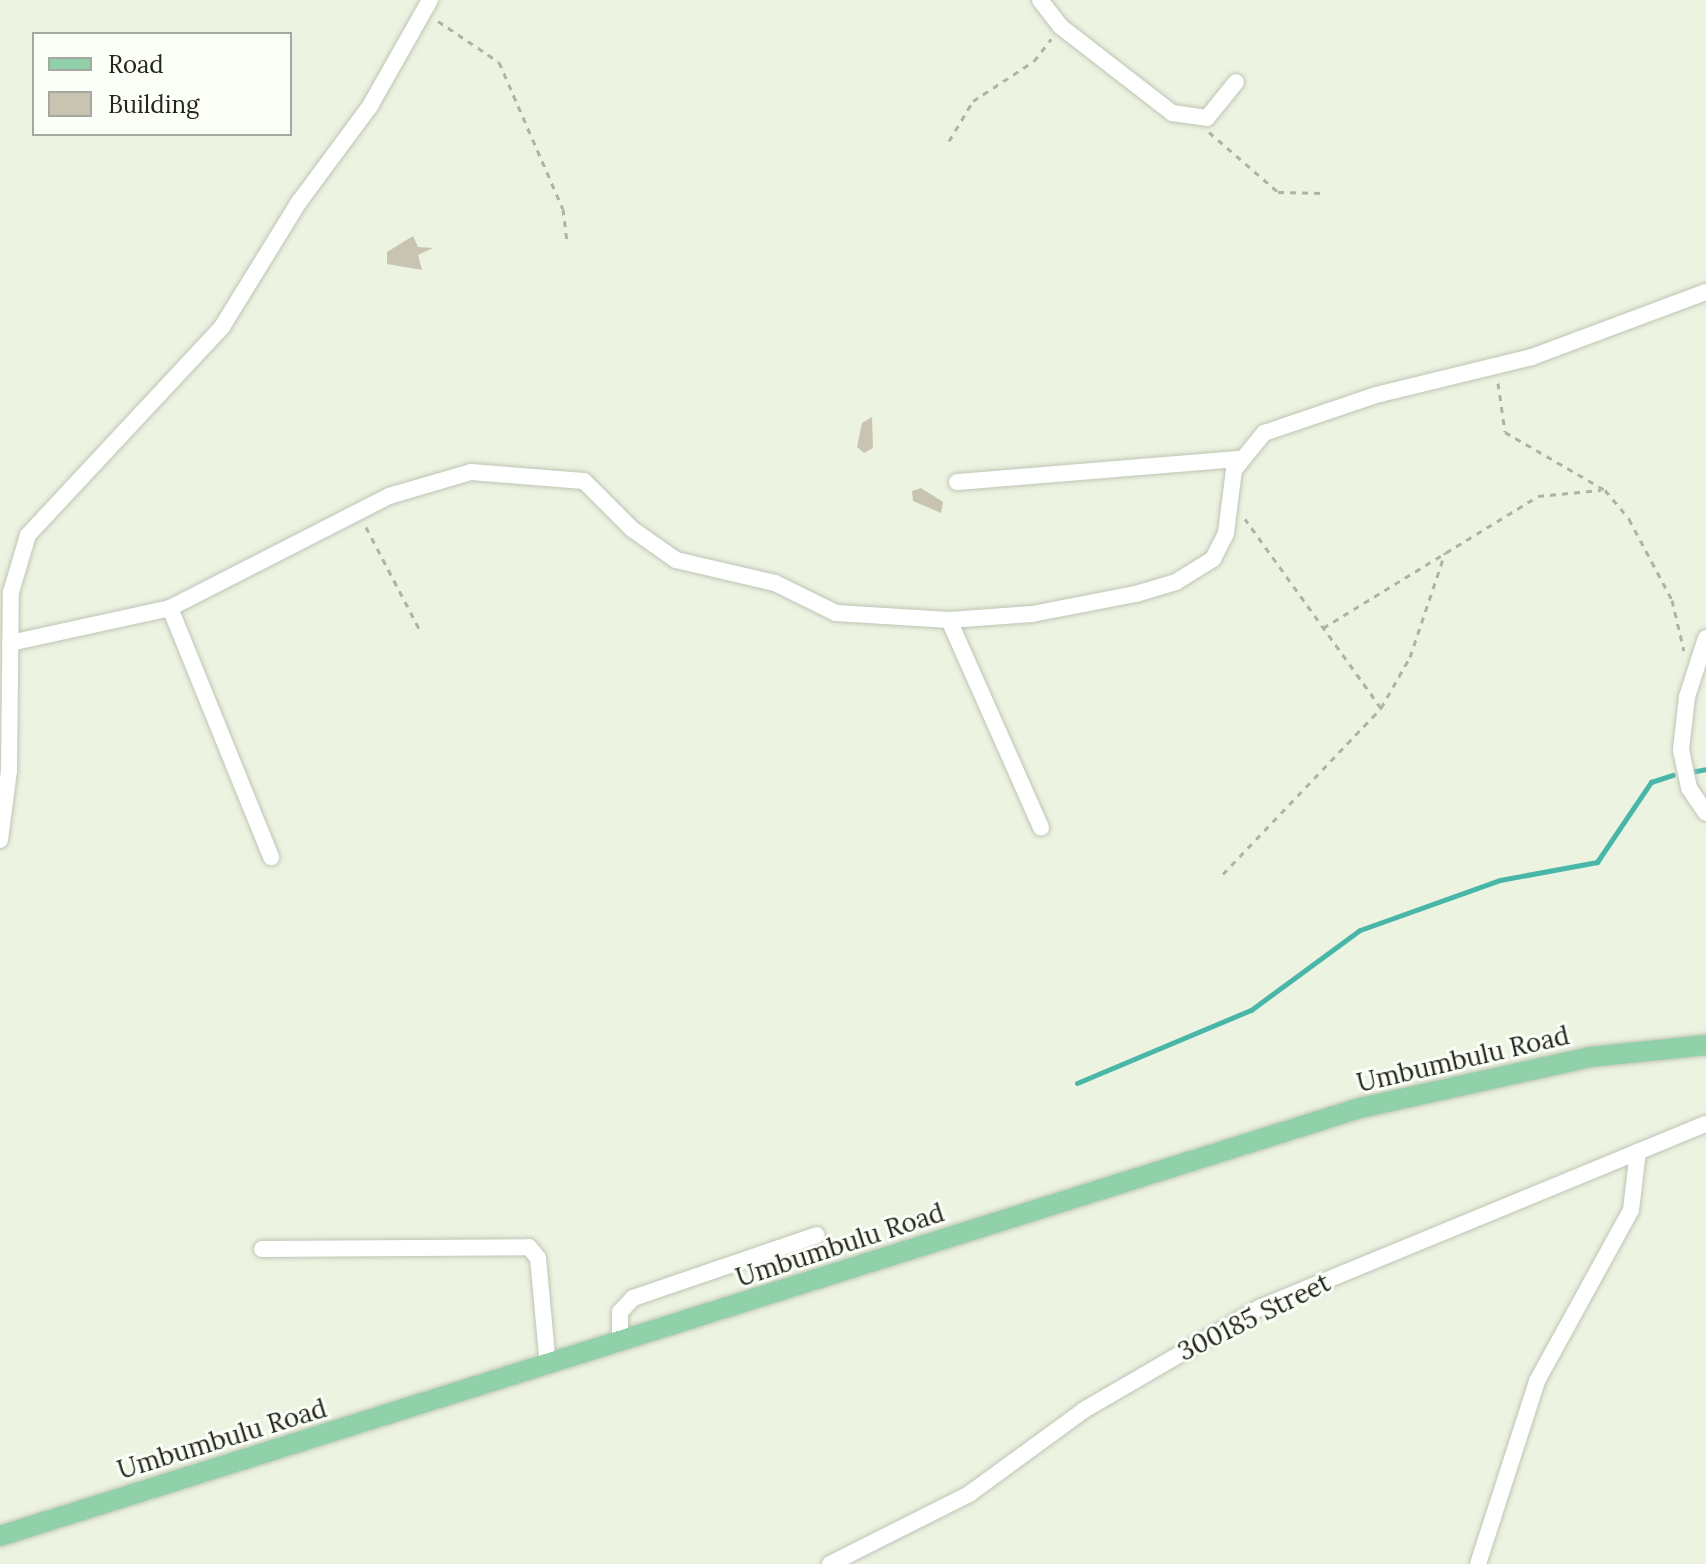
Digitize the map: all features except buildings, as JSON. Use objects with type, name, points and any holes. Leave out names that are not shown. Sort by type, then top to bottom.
[{"type":"main road","name":"Umbumbulu Road","points":[[0,1536],[1360,1108],[1590,1057],[1706,1045]]},
{"type":"street","points":[[0,840],[9,771],[14,576],[35,523],[222,327],[430,0]]},
{"type":"street","points":[[1040,0],[1060,26],[1172,113],[1197,121],[1215,112],[1236,82]]},
{"type":"street","points":[[10,643],[170,608],[358,513],[441,476],[558,474],[584,481],[632,529],[676,560],[775,583],[836,613],[949,620],[1032,614],[1176,582],[1213,559],[1231,500],[1239,459],[1264,433],[1386,392],[1499,367],[1706,292]]},
{"type":"street","points":[[957,482],[1239,459]]},
{"type":"street","points":[[170,608],[271,857]]},
{"type":"street","points":[[949,620],[1041,828]]},
{"type":"street","points":[[1706,638],[1691,679],[1681,750],[1689,788],[1706,813]]},
{"type":"street","name":"300185 Street","points":[[830,1564],[969,1494],[1084,1410],[1259,1308],[1706,1124]]},
{"type":"street","points":[[1478,1564],[1537,1381],[1631,1210],[1638,1151]]},
{"type":"street","points":[[620,1342],[620,1312],[633,1298],[817,1235]]},
{"type":"street","points":[[262,1249],[529,1247],[538,1258],[548,1365]]},
{"type":"path","points":[[418,23],[459,29],[499,62],[563,209],[567,243]]},
{"type":"path","points":[[949,141],[973,101],[1034,61],[1060,26]]},
{"type":"path","points":[[1197,121],[1278,192],[1324,193]]},
{"type":"path","points":[[1499,367],[1496,411],[1505,432],[1605,490],[1655,561],[1691,679]]},
{"type":"path","points":[[1323,628],[1538,496],[1605,490]]},
{"type":"path","points":[[1231,500],[1381,708]]},
{"type":"path","points":[[358,513],[421,632]]},
{"type":"path","points":[[1223,874],[1381,708],[1410,657],[1445,553]]},
{"type":"waterway","points":[[1691,772],[1706,769]]},
{"type":"waterway","points":[[1077,1083],[1251,1010],[1360,930],[1500,880],[1597,862],[1651,782],[1673,775]]}]
